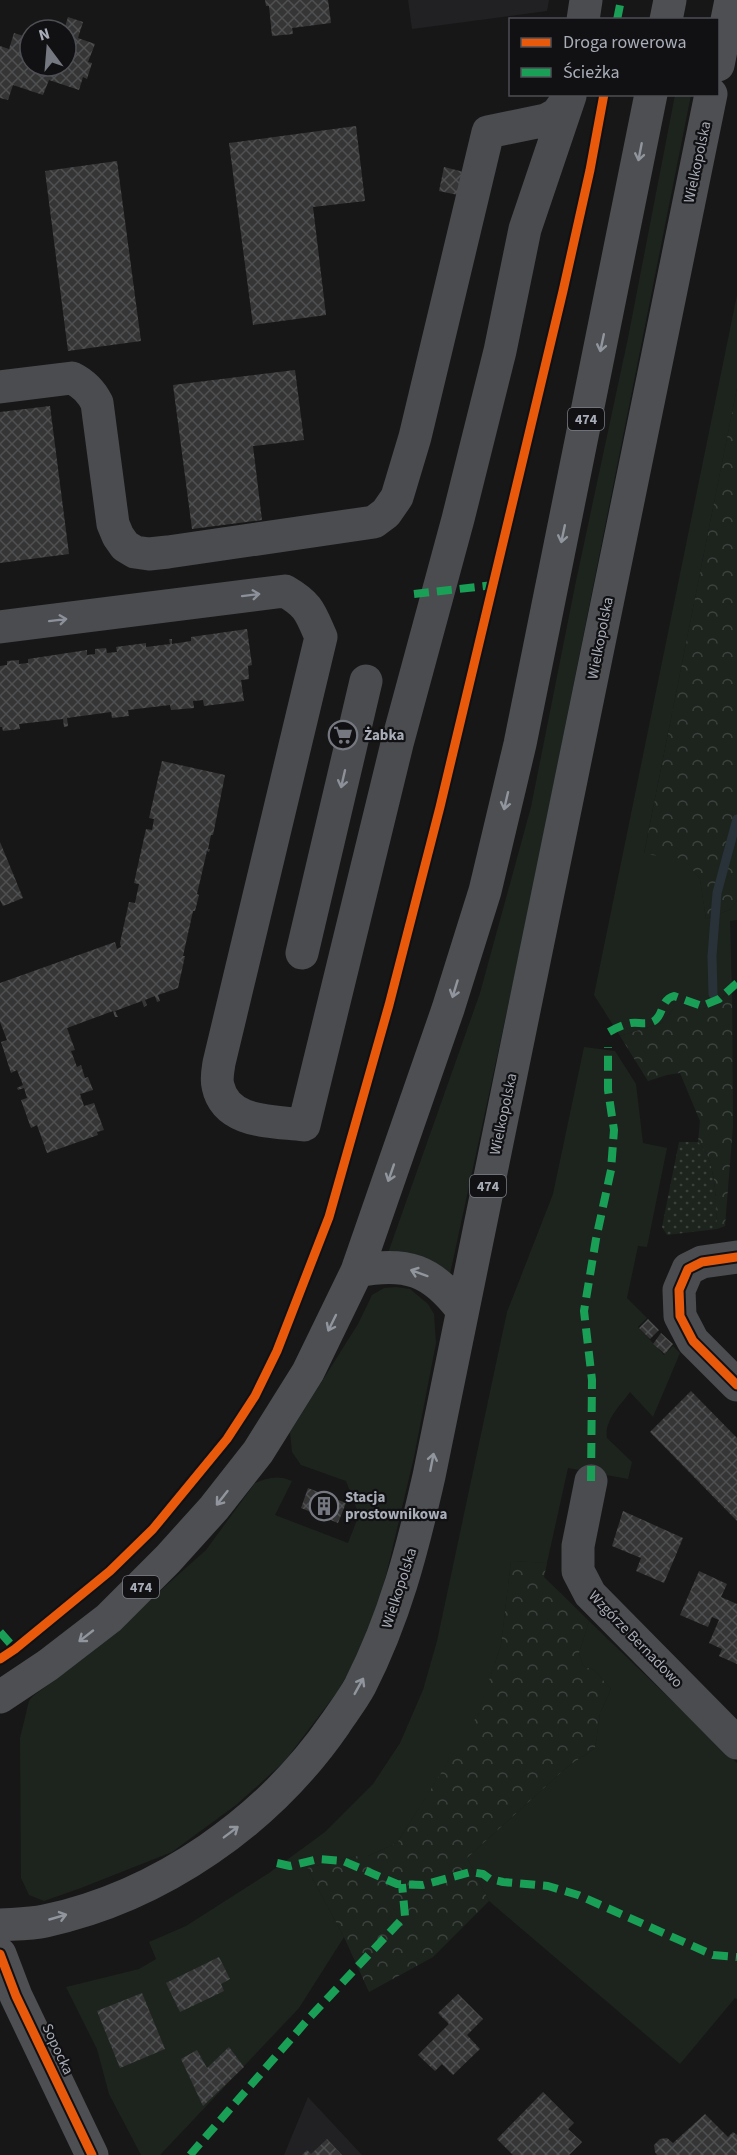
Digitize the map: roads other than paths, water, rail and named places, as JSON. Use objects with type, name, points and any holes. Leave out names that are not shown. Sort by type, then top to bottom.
[{"type":"main road","points":[[666,18],[670,0]]},
{"type":"main road","points":[[719,56],[731,0]]},
{"type":"main road","name":"474","points":[[0,1697],[48,1665],[109,1618],[168,1559],[214,1508],[258,1452],[308,1372],[357,1270],[448,1009],[485,891],[520,744],[651,96]]},
{"type":"main road","name":"Wielkopolska","points":[[0,1925],[44,1922],[85,1910],[129,1893],[204,1852],[258,1812],[315,1753],[359,1689],[385,1632],[407,1568],[429,1476],[711,96]]},
{"type":"main road","points":[[357,1270],[379,1266],[404,1268],[427,1275],[447,1290],[462,1310]]},
{"type":"main road","name":"Sopocka","points":[[0,1954],[16,1996],[92,2155]]},
{"type":"street","points":[[583,18],[586,0]]},
{"type":"street","points":[[0,387],[72,378],[81,382],[93,395],[97,403],[113,524],[125,546],[135,552],[148,554],[168,552],[374,522],[386,513],[398,497],[416,437],[488,132],[546,120],[557,114],[569,96]]},
{"type":"street","points":[[0,627],[285,591],[301,601],[311,613],[321,637],[219,1063],[217,1084],[224,1102],[237,1113],[253,1118],[304,1125],[411,693],[500,351],[525,229],[570,96]]},
{"type":"street","points":[[340,978],[295,960],[359,680],[411,693]]},
{"type":"street","points":[[737,1257],[702,1262],[688,1269],[679,1290],[680,1316],[693,1341],[737,1384]]},
{"type":"street","name":"Wzgórze Bernadowo","points":[[591,1481],[578,1546],[579,1571],[590,1594],[737,1743]]},
{"type":"waterway","points":[[713,994],[712,956],[717,893],[737,819]]},
{"type":"place","name":"Żabka","points":[[343,735]]},
{"type":"place","name":"Stacja prostownikowa","points":[[324,1506]]}]
